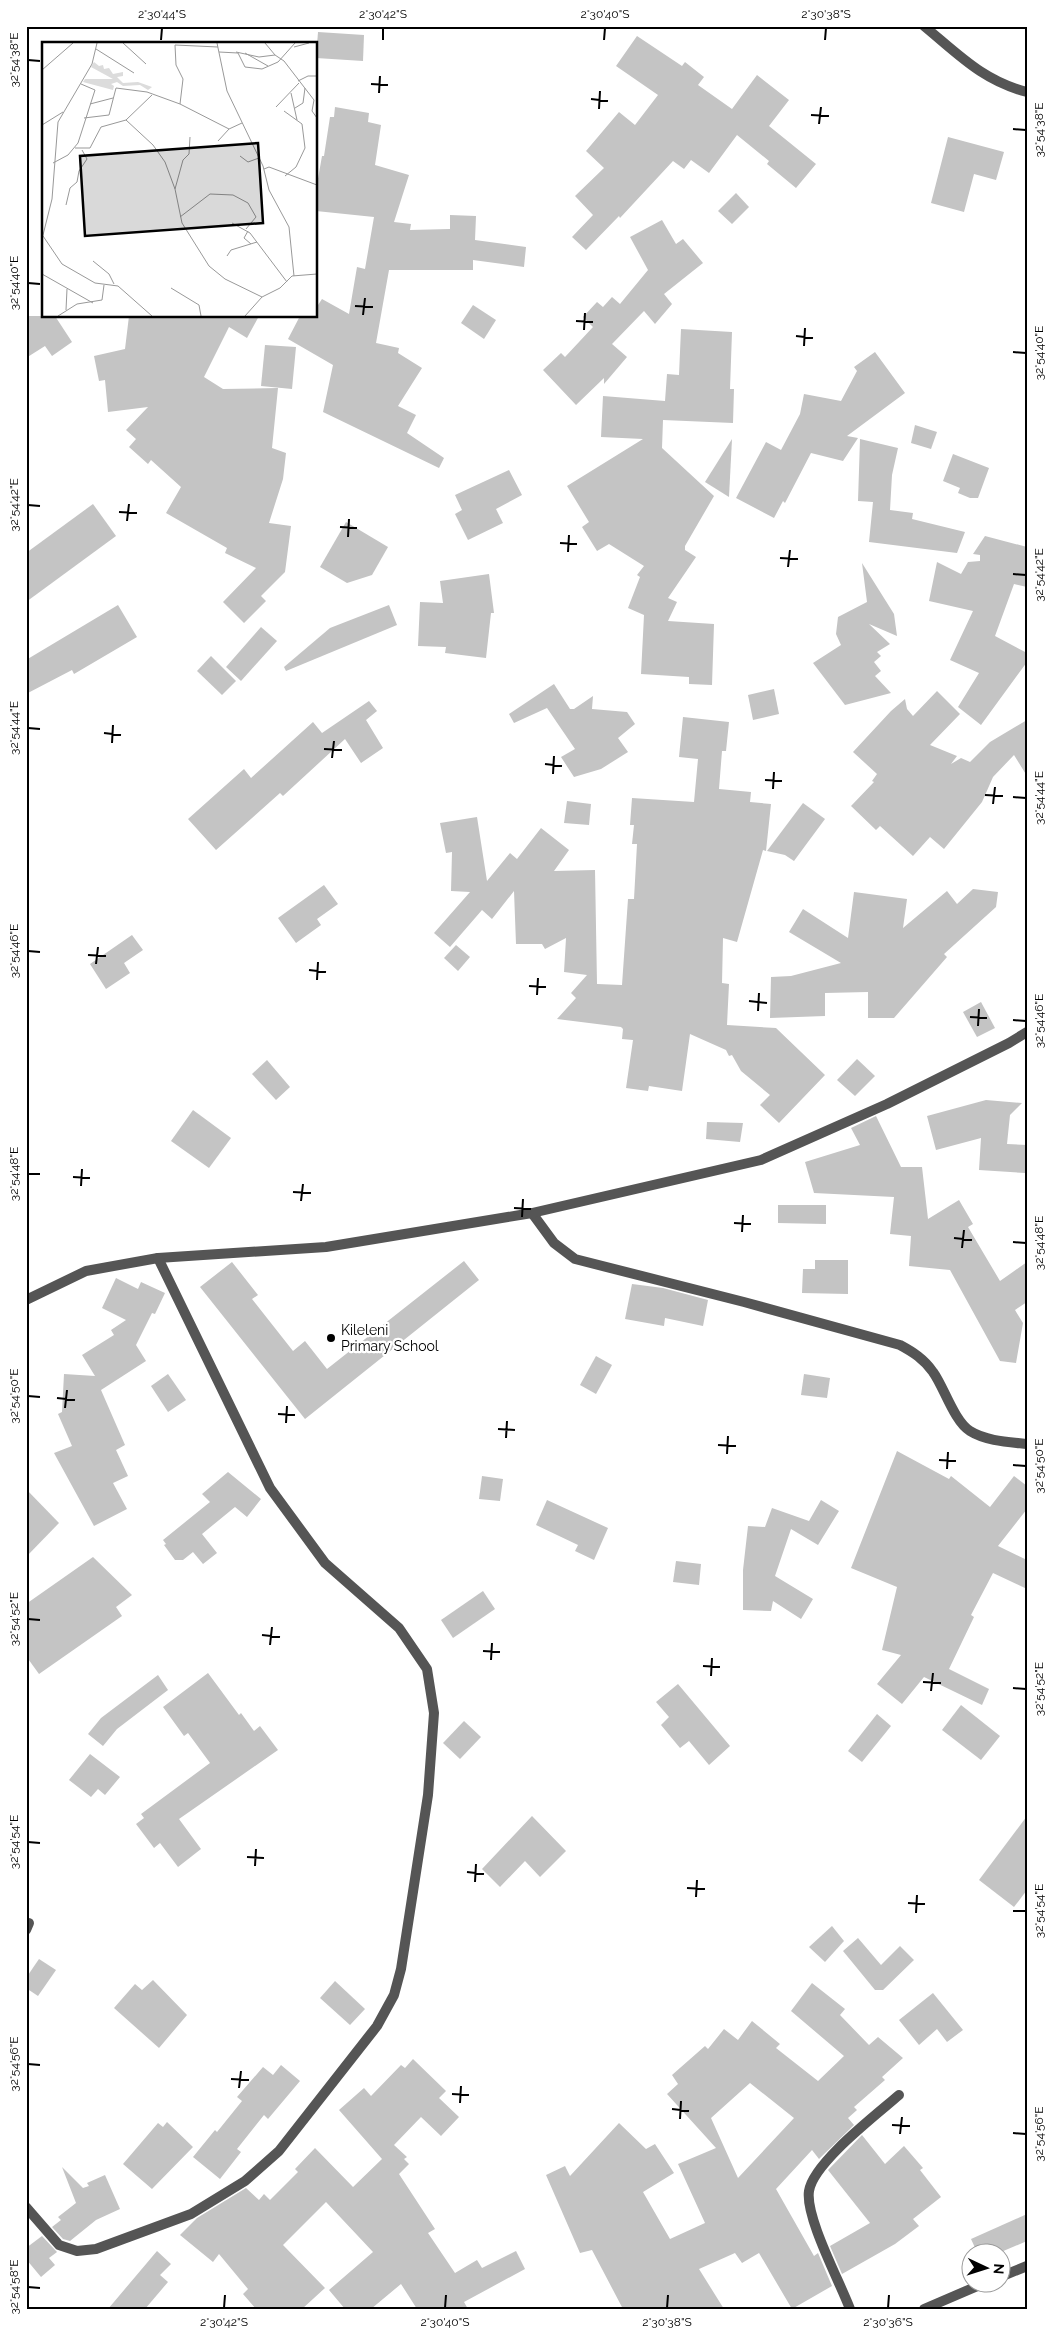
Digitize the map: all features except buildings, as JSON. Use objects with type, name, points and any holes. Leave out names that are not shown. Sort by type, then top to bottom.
[{"type":"street","points":[[924,26],[977,70],[1004,86],[1027,92]]},
{"type":"street","points":[[26,1300],[86,1271],[158,1258],[326,1247],[532,1213],[761,1160],[887,1104],[1009,1043],[1027,1032]]},
{"type":"street","points":[[532,1213],[554,1243],[575,1259],[735,1299],[900,1345],[919,1356],[933,1373],[951,1407],[969,1430],[998,1441],[1027,1444]]},
{"type":"street","points":[[26,2207],[59,2245],[77,2251],[96,2248],[190,2214],[245,2181],[279,2151],[377,2026],[394,1995],[401,1969],[428,1795],[434,1713],[427,1669],[399,1628],[325,1563],[270,1488],[158,1258]]},
{"type":"street","points":[[850,2309],[812,2218],[809,2191],[820,2166],[899,2095]]},
{"type":"street","points":[[1010,2273],[1027,2266]]},
{"type":"street","points":[[924,2309],[964,2292]]},
{"type":"place","name":"Kileleni Primary School","points":[[331,1338]]}]
